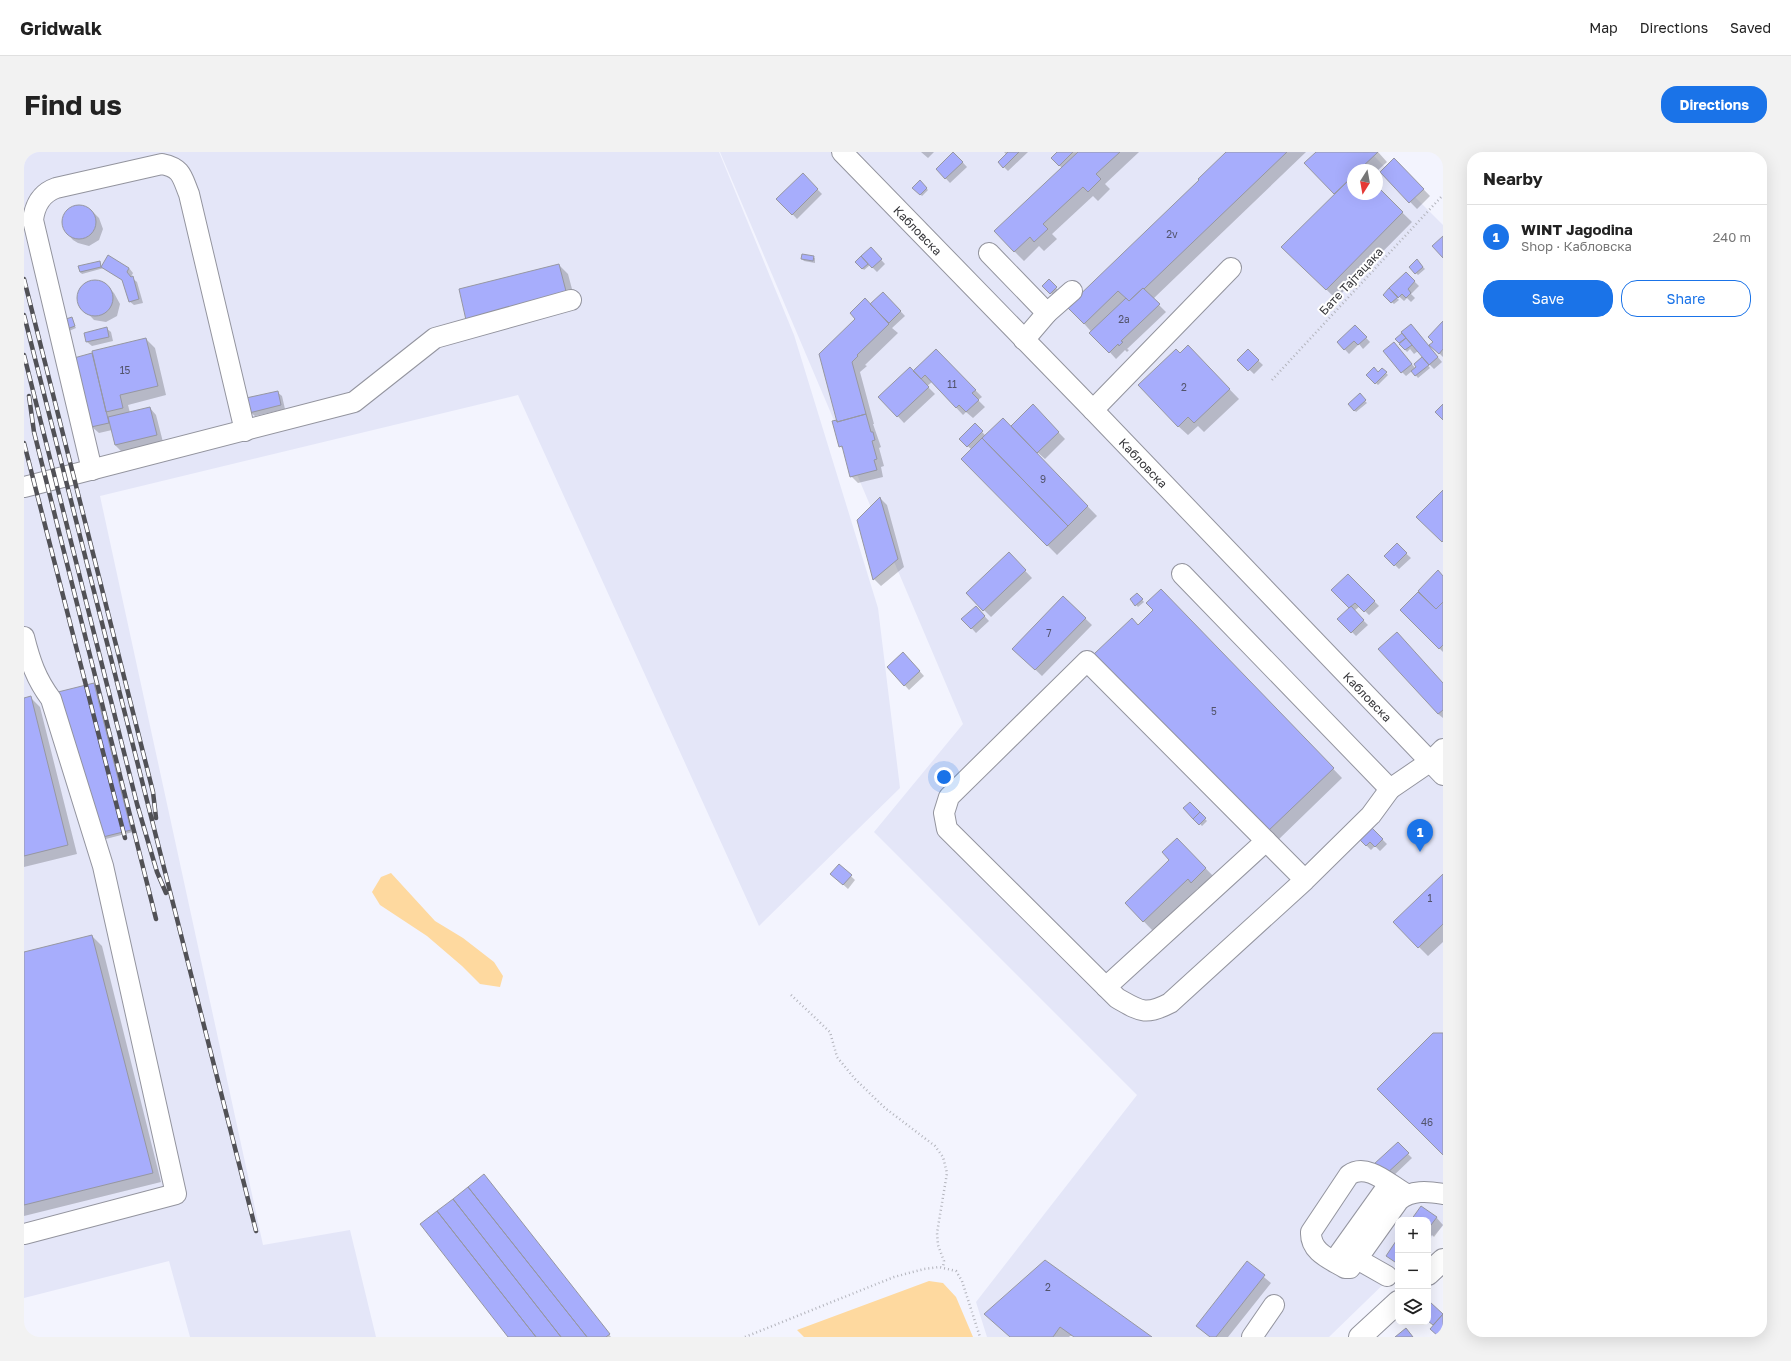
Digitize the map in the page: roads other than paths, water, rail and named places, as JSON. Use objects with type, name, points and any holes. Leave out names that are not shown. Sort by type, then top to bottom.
[{"type":"main road","points":[[1431,1271],[1443,1260]]},
{"type":"main road","points":[[1360,1337],[1395,1305]]},
{"type":"street","name":"Кабловска","points":[[842,152],[1024,340],[1439,762]]},
{"type":"street","points":[[92,470],[33,220],[38,203],[46,192],[56,188],[162,164],[170,166],[180,172],[189,194],[245,431]]},
{"type":"street","points":[[988,253],[1047,313]]},
{"type":"street","points":[[1093,410],[1231,268]]},
{"type":"street","points":[[1024,340],[1047,313],[1072,291]]},
{"type":"street","points":[[24,487],[354,402],[435,338],[571,300]]},
{"type":"street","points":[[1182,574],[1390,789]]},
{"type":"street","points":[[24,637],[32,666],[41,686],[51,699],[102,866],[176,1194],[24,1234]]},
{"type":"street","points":[[1305,880],[1087,660],[949,797],[944,813],[947,830],[1106,987],[1118,998],[1137,1010],[1156,1010],[1170,1003],[1305,880],[1371,815],[1390,789],[1439,762]]},
{"type":"street","points":[[1106,987],[1266,841]]},
{"type":"street","points":[[1406,1194],[1363,1170],[1355,1171],[1350,1175],[1311,1232],[1311,1241],[1317,1250],[1345,1268],[1350,1268],[1399,1200],[1406,1194],[1414,1191],[1443,1194]]},
{"type":"street","points":[[1334,1261],[1389,1184]]},
{"type":"street","points":[[1357,1259],[1387,1276]]},
{"type":"street","points":[[1252,1337],[1274,1305]]},
{"type":"railway","points":[[24,279],[153,792],[156,818]]},
{"type":"railway","points":[[24,315],[256,1231]]},
{"type":"railway","points":[[24,355],[137,804],[157,872],[166,893]]},
{"type":"railway","points":[[29,396],[34,432],[156,919]]},
{"type":"railway","points":[[24,443],[125,838]]},
{"type":"place","name":"WINT Jagodina","points":[[1420,852]]}]
